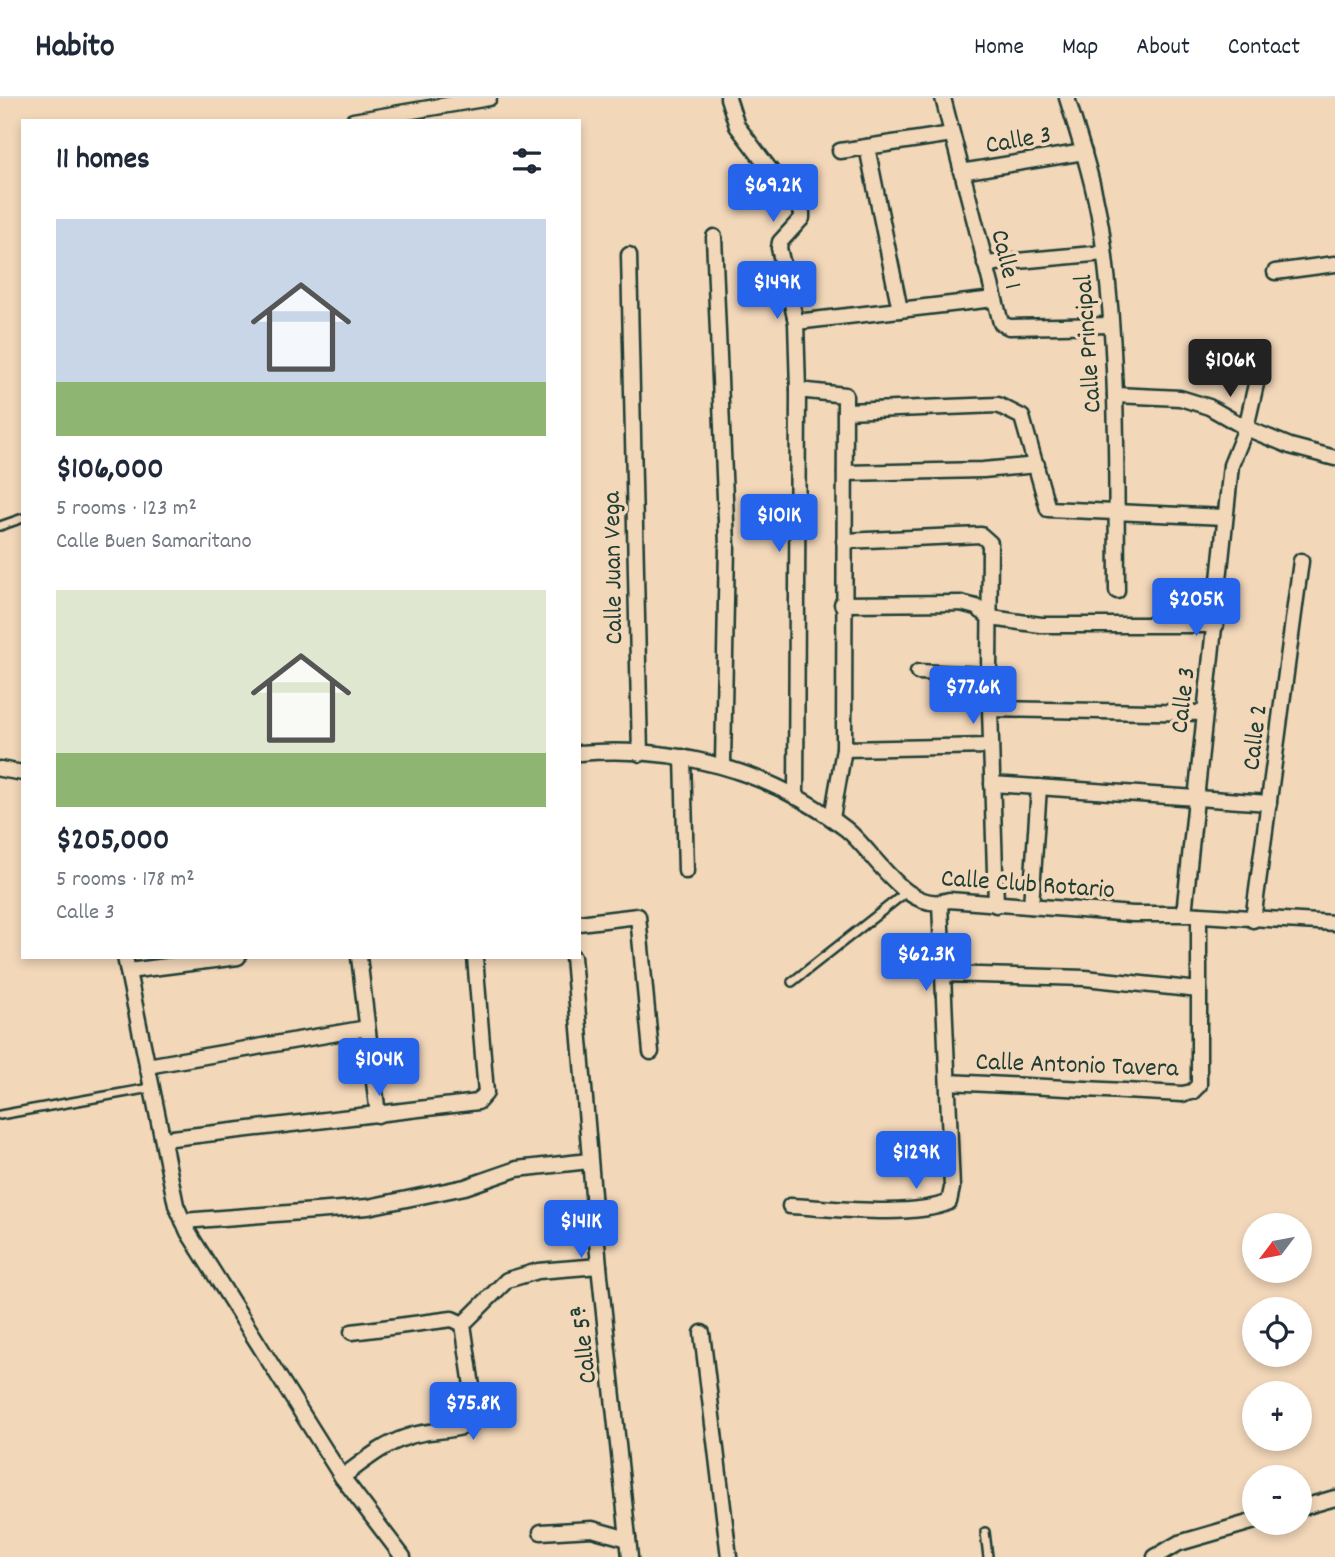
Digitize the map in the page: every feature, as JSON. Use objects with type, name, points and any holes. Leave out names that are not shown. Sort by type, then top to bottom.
[{"type":"street","points":[[376,119],[420,115],[489,98]]},
{"type":"street","points":[[728,98],[737,126],[802,212],[802,218],[780,242],[779,248],[796,322],[796,797]]},
{"type":"street","name":"Calle 1","points":[[943,98],[1000,323],[1009,327],[1111,325]]},
{"type":"street","name":"Calle Principal","points":[[1067,98],[1084,152],[1104,253],[1115,395],[1117,591]]},
{"type":"street","points":[[840,151],[951,134]]},
{"type":"street","points":[[867,147],[900,310]]},
{"type":"street","name":"Calle 3","points":[[961,172],[1084,152]]},
{"type":"street","points":[[714,237],[727,545],[723,764]]},
{"type":"street","points":[[985,264],[1104,253]]},
{"type":"street","name":"Calle Juan Vega","points":[[629,255],[640,754]]},
{"type":"street","points":[[1275,272],[1335,264]]},
{"type":"street","points":[[796,322],[994,299]]},
{"type":"street","name":"Calle 3","points":[[1192,915],[1196,797],[1231,465],[1246,428],[1259,371]]},
{"type":"street","points":[[798,390],[845,395],[842,604],[844,749],[832,818]]},
{"type":"street","points":[[1115,395],[1180,398],[1209,407],[1246,428],[1290,446],[1335,458]]},
{"type":"street","points":[[846,411],[998,405],[1022,416],[1048,509],[1225,517]]},
{"type":"street","points":[[845,473],[983,470],[1037,465]]},
{"type":"street","points":[[844,541],[986,538],[990,543],[989,674],[996,905]]},
{"type":"street","name":"Calle 2","points":[[1253,920],[1301,561]]},
{"type":"street","points":[[842,604],[961,603],[976,607],[991,618],[1041,625],[1216,625]]},
{"type":"street","points":[[918,672],[989,674]]},
{"type":"street","points":[[990,709],[1204,713]]},
{"type":"street","points":[[844,749],[991,746]]},
{"type":"street","name":"Calle Club Rotario","points":[[581,754],[640,754],[723,764],[796,797],[832,818],[870,851],[905,893],[940,903],[949,900],[1133,914],[1335,923]]},
{"type":"street","points":[[682,757],[686,871]]},
{"type":"street","points":[[0,769],[21,773]]},
{"type":"street","points":[[992,784],[1269,803]]},
{"type":"street","points":[[1031,906],[1040,787]]},
{"type":"street","points":[[790,1206],[872,1210],[938,1207],[949,1202],[952,1188],[940,903]]},
{"type":"street","name":"Calle Antonio Tavera","points":[[948,1082],[1182,1094],[1192,1092],[1199,1085],[1199,989],[1192,915]]},
{"type":"street","points":[[581,923],[638,916],[651,1052]]},
{"type":"street","points":[[206,959],[127,964],[150,1088],[164,1139],[176,1205],[207,1264],[342,1477],[403,1557]]},
{"type":"street","points":[[359,959],[378,1115]]},
{"type":"street","points":[[164,1139],[478,1102],[486,1093],[475,959]]},
{"type":"street","name":"Calle 5ª","points":[[573,959],[589,1161],[630,1557]]},
{"type":"street","points":[[943,974],[1084,978],[1199,989]]},
{"type":"street","points":[[147,1066],[367,1028]]},
{"type":"street","points":[[183,1221],[368,1207],[465,1186],[517,1169],[589,1161]]},
{"type":"street","points":[[463,1324],[507,1280],[538,1271],[599,1266]]},
{"type":"street","points":[[352,1332],[452,1319],[463,1324]]},
{"type":"street","points":[[342,1477],[382,1448],[409,1436],[455,1430],[471,1424],[476,1414],[463,1324]]},
{"type":"street","points":[[702,1333],[729,1557]]},
{"type":"street","points":[[1312,1505],[1335,1498]]},
{"type":"street","points":[[1156,1557],[1242,1526]]},
{"type":"street","points":[[541,1532],[592,1529],[628,1539]]},
{"type":"lane","points":[[0,526],[21,519]]},
{"type":"lane","points":[[792,982],[905,893]]},
{"type":"lane","points":[[0,1115],[150,1088]]},
{"type":"lane","points":[[985,1532],[988,1557]]}]
